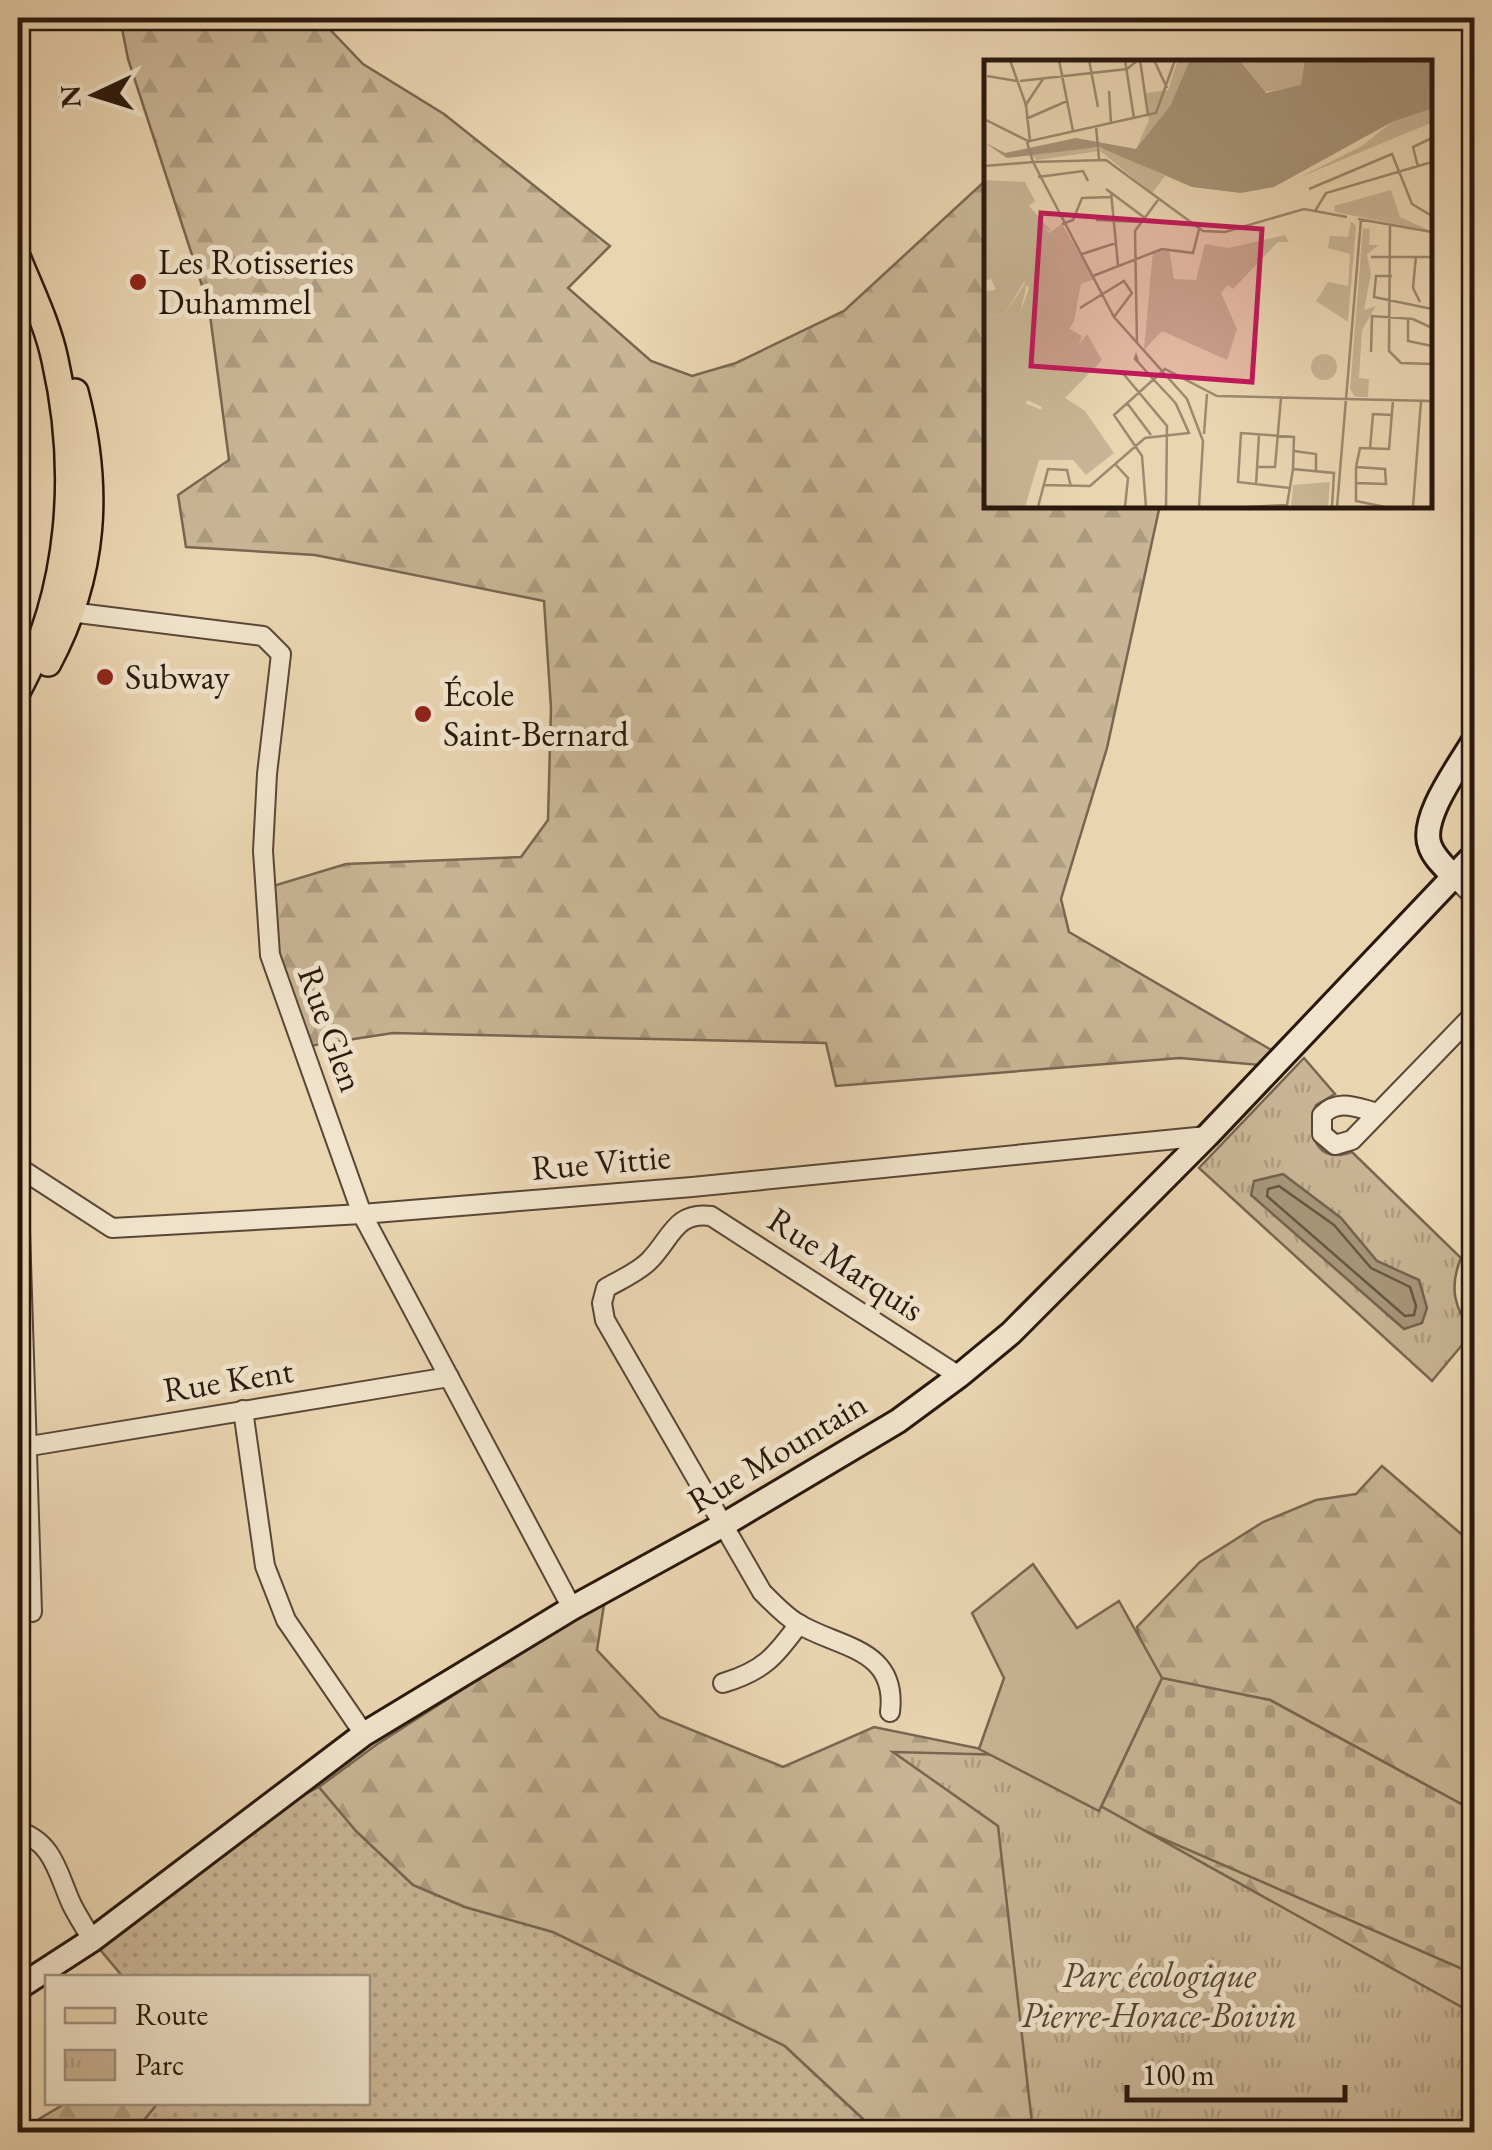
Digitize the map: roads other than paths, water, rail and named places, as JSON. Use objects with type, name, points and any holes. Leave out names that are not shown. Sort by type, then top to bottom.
[{"type":"main road","points":[[18,258],[55,357],[76,394],[90,490],[88,548],[62,611],[49,662],[18,702]]},
{"type":"main road","points":[[18,690],[62,611]]},
{"type":"street","name":"Rue Glen","points":[[62,611],[264,636],[282,654],[267,774],[264,851],[270,955],[362,1214],[572,1608]]},
{"type":"street","points":[[1474,740],[1432,812],[1426,832],[1431,850],[1474,897]]},
{"type":"street","name":"Rue Mountain","points":[[18,1988],[92,1940],[364,1734],[572,1608],[725,1524],[898,1421],[959,1376],[1011,1333],[1207,1136],[1474,855]]},
{"type":"street","points":[[1378,1114],[1474,1014]]},
{"type":"street","name":"Rue Vittie","points":[[18,1167],[112,1228],[362,1214],[692,1187],[1207,1136]]},
{"type":"street","points":[[18,1167],[22,1447],[32,1612]]},
{"type":"street","name":"Rue Marquis","points":[[725,1524],[605,1320],[602,1303],[606,1288],[647,1264],[679,1223],[696,1214],[712,1216],[959,1376]]},
{"type":"street","name":"Rue Kent","points":[[22,1447],[449,1376]]},
{"type":"street","points":[[243,1410],[265,1566],[286,1620],[364,1734]]},
{"type":"street","points":[[725,1524],[762,1592],[799,1624],[874,1660],[890,1690],[890,1712]]},
{"type":"street","points":[[723,1683],[758,1670],[776,1656],[799,1624]]},
{"type":"street","points":[[18,1832],[42,1843],[53,1857],[92,1940]]},
{"type":"water","points":[[1283,1174],[1341,1218],[1377,1261],[1419,1280],[1427,1308],[1422,1323],[1404,1329],[1251,1195],[1254,1181]]},
{"type":"place","name":"Les Rotisseries Duhammel","points":[[138,282]]},
{"type":"place","name":"Subway","points":[[105,677]]},
{"type":"place","name":"École Saint-Bernard","points":[[423,714]]},
{"type":"park label","name":"Parc écologique Pierre-Horace-Boivin","points":[[1159,1995]]}]
